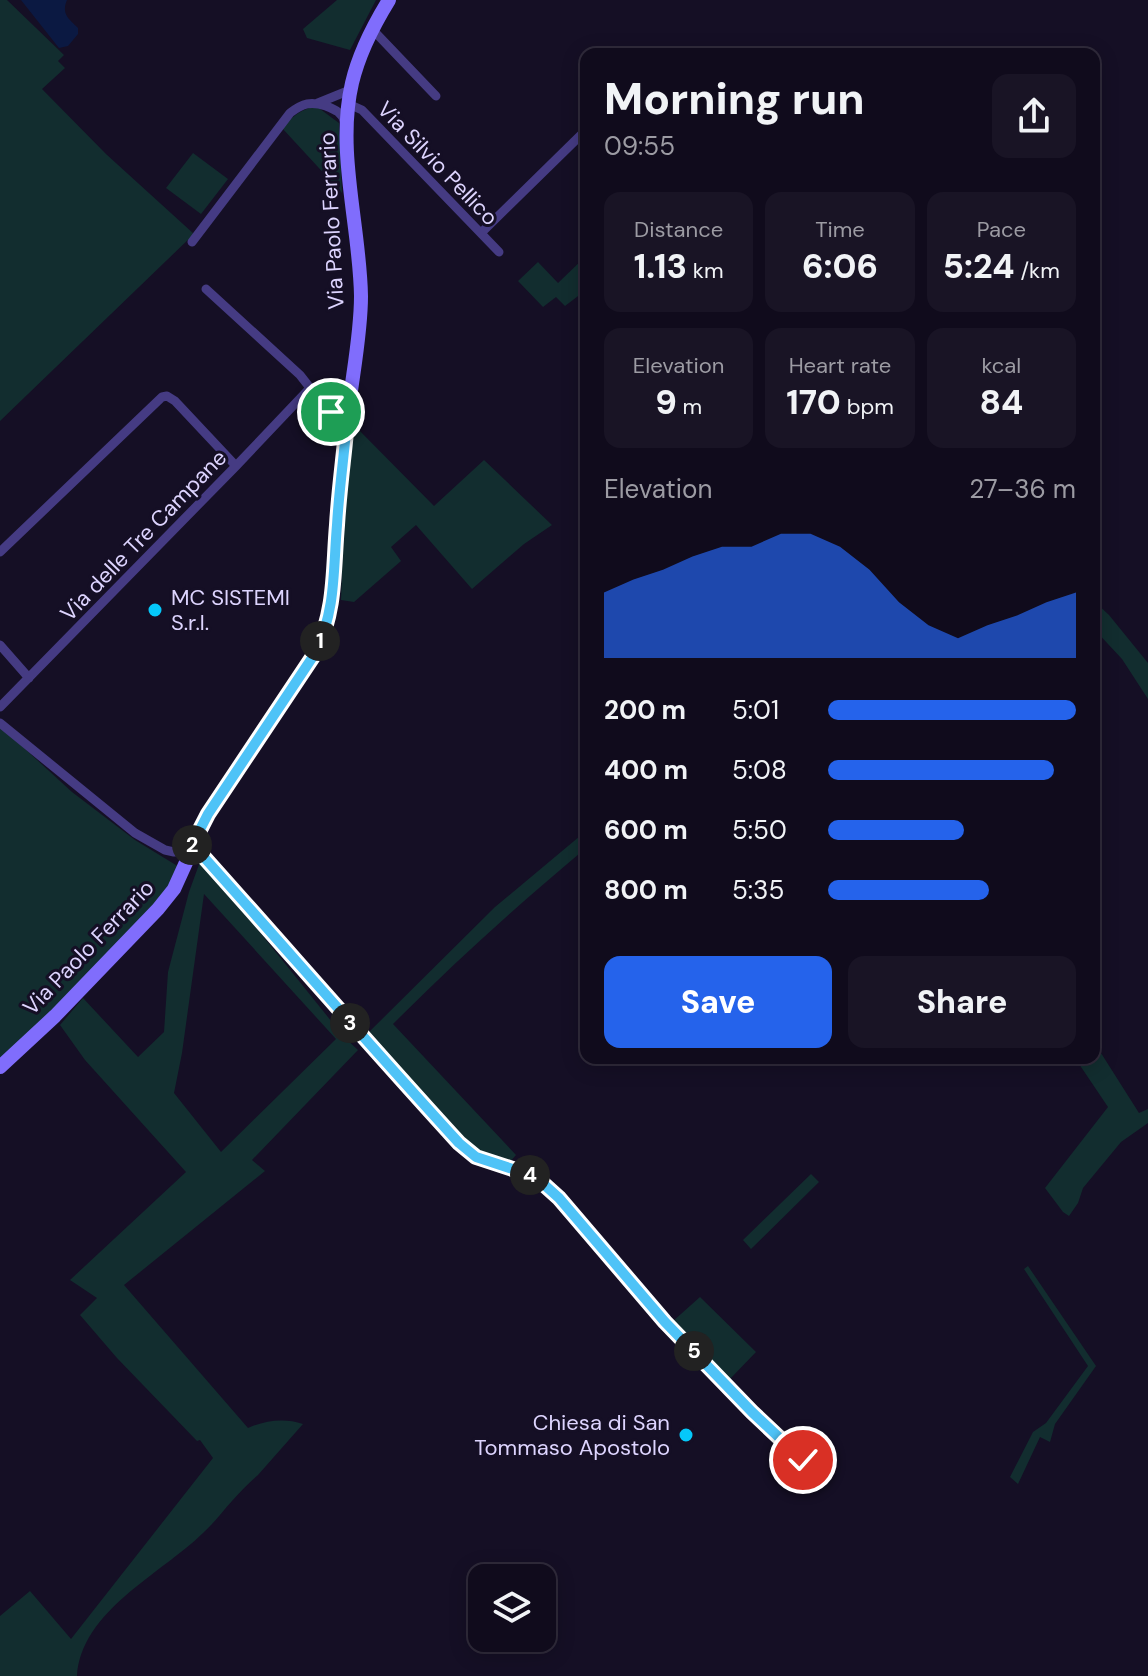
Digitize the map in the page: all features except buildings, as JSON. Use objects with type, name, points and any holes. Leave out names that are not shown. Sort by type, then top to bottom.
[{"type":"street","name":"Via Paolo Ferrario","points":[[0,1067],[55,1016],[174,889],[208,814],[316,652],[322,637],[331,608],[361,295],[345,100],[359,58],[389,0]]},
{"type":"street","points":[[372,29],[436,96]]},
{"type":"street","points":[[192,242],[284,118],[301,106],[345,100]]},
{"type":"street","name":"Via Silvio Pellico","points":[[318,103],[345,100],[362,110],[499,252]]},
{"type":"street","points":[[481,233],[580,136]]},
{"type":"street","points":[[206,289],[300,375],[331,412],[347,421]]},
{"type":"street","name":"Via delle Tre Campane","points":[[0,707],[310,388]]},
{"type":"street","points":[[0,552],[162,397],[167,396],[175,401],[236,466]]},
{"type":"street","points":[[319,398],[333,403],[349,401]]},
{"type":"street","points":[[0,645],[29,678]]},
{"type":"street","points":[[0,723],[135,833],[165,850],[190,849],[202,855],[459,1143],[476,1157],[531,1175],[559,1198],[665,1322],[803,1460]]},
{"type":"green space","points":[[0,0],[7,0],[64,55],[58,61],[65,68],[42,89],[106,154],[194,234],[0,421]]},
{"type":"green space","points":[[337,0],[376,0],[350,50],[307,38],[303,29]]},
{"type":"green space","points":[[316,106],[339,123],[342,193],[282,128],[297,114]]},
{"type":"green space","points":[[193,153],[228,179],[201,214],[166,188]]},
{"type":"green space","points":[[538,262],[558,283],[580,262],[580,295],[565,306],[556,297],[543,307],[518,281]]},
{"type":"green space","points":[[353,424],[434,506],[484,460],[552,525],[524,544],[472,589],[416,525],[391,547],[401,561],[354,602],[341,600],[344,513]]},
{"type":"green space","points":[[1100,607],[1148,663],[1148,699],[1122,659],[1100,635]]},
{"type":"green space","points":[[0,726],[72,792],[135,840],[184,870],[175,889],[0,1066]]},
{"type":"green space","points":[[580,836],[580,853],[536,890],[393,1024],[516,1155],[507,1165],[478,1153],[367,1034],[495,907]]},
{"type":"green space","points":[[201,859],[344,1037],[358,1050],[252,1160],[265,1171],[124,1285],[248,1428],[276,1421],[303,1424],[207,1529],[108,1613],[92,1632],[82,1653],[77,1676],[0,1676],[0,1616],[30,1591],[71,1639],[213,1458],[200,1440],[197,1441],[117,1358],[80,1315],[97,1298],[70,1280],[186,1172],[85,1060],[60,1025],[83,998],[138,1057],[164,1032],[168,972]],"holes":[[[204,894],[336,1039],[221,1152],[174,1093]]]},
{"type":"green space","points":[[1100,1051],[1139,1113],[1148,1109],[1148,1123],[1121,1142],[1083,1188],[1069,1216],[1045,1188],[1108,1107],[1079,1064],[1100,1064]]},
{"type":"green space","points":[[811,1174],[819,1182],[751,1249],[743,1240]]},
{"type":"green space","points":[[1028,1266],[1096,1366],[1055,1424],[1050,1442],[1040,1437],[1018,1484],[1010,1477],[1033,1432],[1046,1423],[1088,1366],[1024,1269]]},
{"type":"green space","points":[[700,1297],[756,1352],[729,1380],[672,1322]]},
{"type":"water","points":[[21,0],[67,0],[65,13],[78,28],[78,34],[68,46],[59,48]]},
{"type":"place","name":"MC SISTEMI S.r.l.","points":[[155,610]]},
{"type":"place","name":"Chiesa di San Tommaso Apostolo","points":[[686,1435]]},
{"type":"route","points":[[331,412],[347,421],[328,623],[316,652],[208,814],[190,849],[202,855],[459,1143],[476,1157],[531,1175],[559,1198],[665,1322],[803,1460]]}]
